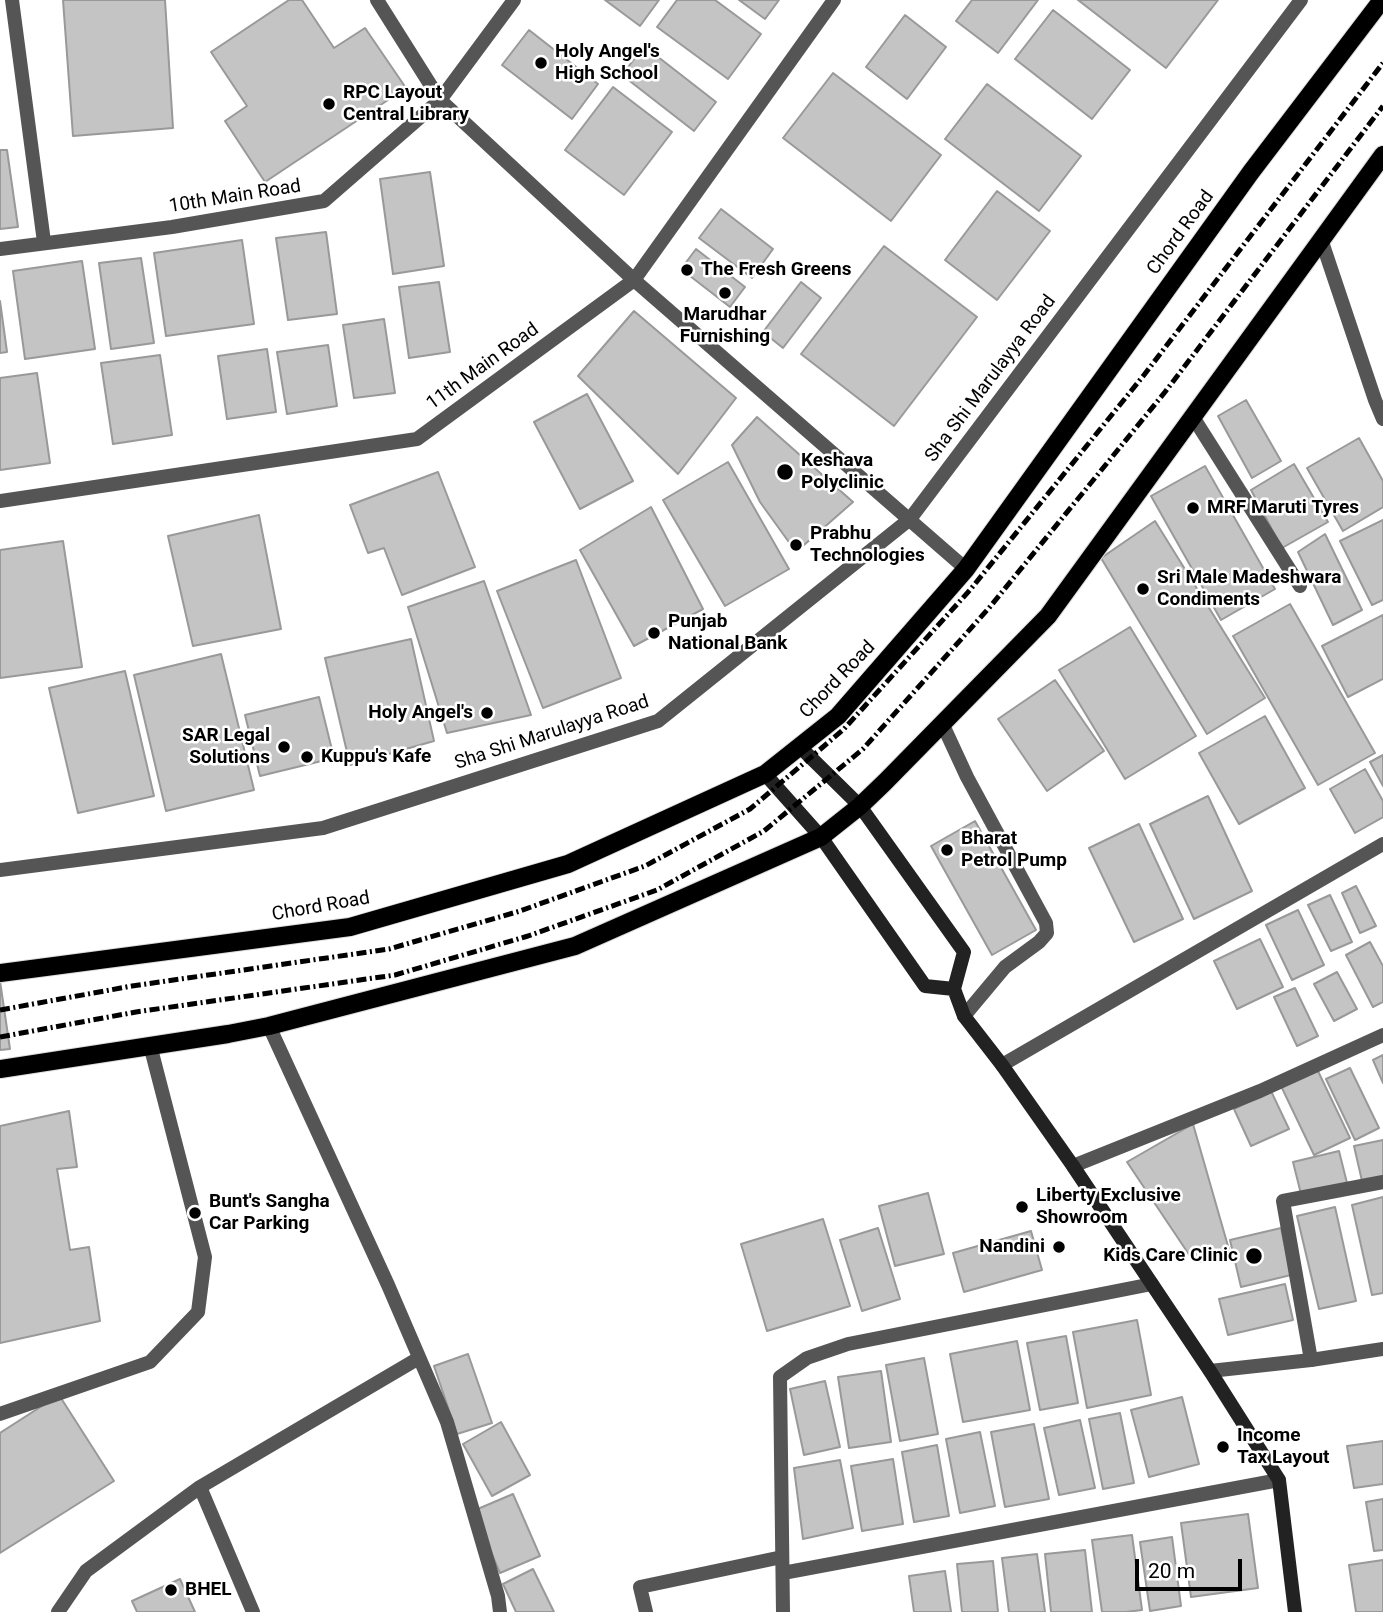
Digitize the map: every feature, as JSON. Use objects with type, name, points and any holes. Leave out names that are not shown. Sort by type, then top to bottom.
[{"type":"main road","name":"Chord Road","points":[[0,973],[349,927],[568,864],[765,774],[838,716],[966,569],[1243,184],[1382,0]]},
{"type":"main road","points":[[0,1069],[269,1026],[575,946],[821,837],[860,806],[1048,616],[1383,155]]},
{"type":"main road","points":[[800,747],[860,806],[964,952],[954,989],[964,1016],[1073,1166],[1279,1480],[1295,1612]]},
{"type":"main road","points":[[765,774],[821,837],[925,986],[954,989]]},
{"type":"street","points":[[377,0],[440,100],[634,280],[966,569]]},
{"type":"street","name":"10th Main Road","points":[[0,249],[172,227],[324,201],[440,100],[514,0]]},
{"type":"street","name":"11th Main Road","points":[[0,501],[417,439],[634,280],[834,0]]},
{"type":"street","name":"Sha Shi Marulayya Road","points":[[0,870],[323,828],[658,721],[910,519],[1301,0]]},
{"type":"street","points":[[8,5],[44,242]]},
{"type":"street","points":[[1321,239],[1383,419]]},
{"type":"street","points":[[1193,417],[1300,586]]},
{"type":"street","points":[[942,723],[967,777],[1046,923],[1047,933],[1006,967],[964,1016]]},
{"type":"street","points":[[1002,1065],[1383,844]]},
{"type":"street","points":[[269,1026],[447,1423],[498,1596],[500,1612]]},
{"type":"street","points":[[1073,1166],[1259,1091],[1383,1035]]},
{"type":"street","points":[[0,1414],[149,1362],[198,1312],[205,1257],[150,1045]]},
{"type":"street","points":[[1311,1360],[1283,1201],[1383,1182]]},
{"type":"street","points":[[783,1612],[780,1377],[807,1358],[848,1344],[1152,1284]]},
{"type":"street","points":[[1210,1371],[1383,1349]]},
{"type":"street","points":[[58,1612],[86,1571],[200,1487],[419,1358]]},
{"type":"street","points":[[783,1573],[1279,1480]]},
{"type":"street","points":[[200,1487],[253,1612]]},
{"type":"street","points":[[646,1612],[640,1587],[782,1557]]},
{"type":"building","points":[[63,0],[165,0],[173,128],[73,136]]},
{"type":"building","points":[[289,0],[302,0],[334,48],[365,28],[406,88],[265,182],[225,121],[247,106],[211,52]]},
{"type":"building","points":[[605,0],[659,0],[640,26]]},
{"type":"building","points":[[677,0],[715,0],[761,34],[728,79],[657,27]]},
{"type":"building","points":[[739,0],[779,0],[765,19]]},
{"type":"building","points":[[972,0],[1038,0],[998,53],[956,21]]},
{"type":"building","points":[[1078,0],[1218,0],[1166,68]]},
{"type":"building","points":[[1053,10],[1130,70],[1092,119],[1015,59]]},
{"type":"building","points":[[905,15],[946,47],[907,99],[866,67]]},
{"type":"building","points":[[529,30],[598,84],[572,119],[502,65]]},
{"type":"building","points":[[644,46],[716,102],[694,131],[622,75]]},
{"type":"building","points":[[833,73],[941,155],[891,221],[783,138]]},
{"type":"building","points":[[987,84],[1081,156],[1039,211],[945,139]]},
{"type":"building","points":[[613,87],[672,132],[624,195],[565,150]]},
{"type":"building","points":[[0,150],[7,150],[18,227],[0,229]]},
{"type":"building","points":[[430,172],[444,266],[393,274],[380,179]]},
{"type":"building","points":[[997,191],[1050,231],[997,300],[945,260]]},
{"type":"building","points":[[721,209],[773,249],[752,278],[699,238]]},
{"type":"building","points":[[326,232],[337,314],[288,320],[276,238]]},
{"type":"building","points":[[242,240],[254,324],[166,336],[154,253]]},
{"type":"building","points":[[884,246],[977,317],[894,426],[801,354]]},
{"type":"building","points":[[696,249],[745,287],[730,307],[681,269]]},
{"type":"building","points":[[141,258],[154,343],[111,349],[99,263]]},
{"type":"building","points":[[82,261],[95,349],[25,359],[13,271]]},
{"type":"building","points":[[439,282],[450,352],[409,358],[399,287]]},
{"type":"building","points":[[801,282],[821,298],[783,348],[763,332]]},
{"type":"building","points":[[0,301],[7,352],[0,353]]},
{"type":"building","points":[[634,311],[736,398],[678,474],[578,376]]},
{"type":"building","points":[[384,319],[395,393],[354,398],[343,325]]},
{"type":"building","points":[[328,345],[337,406],[287,414],[277,352]]},
{"type":"building","points":[[267,349],[276,412],[227,419],[218,356]]},
{"type":"building","points":[[160,355],[172,435],[113,444],[101,363]]},
{"type":"building","points":[[37,373],[50,463],[0,470],[0,378]]},
{"type":"building","points":[[587,394],[633,481],[580,509],[534,422]]},
{"type":"building","points":[[1246,400],[1281,461],[1252,478],[1218,416]]},
{"type":"building","points":[[757,417],[853,502],[796,552],[760,502],[732,445]]},
{"type":"building","points":[[1359,438],[1383,481],[1383,507],[1343,531],[1307,468]]},
{"type":"building","points":[[728,462],[789,569],[725,606],[663,500]]},
{"type":"building","points":[[1294,464],[1328,522],[1282,548],[1251,490]]},
{"type":"building","points":[[1205,466],[1275,589],[1221,620],[1151,496]]},
{"type":"building","points":[[438,472],[475,567],[402,595],[384,548],[368,553],[350,505]]},
{"type":"building","points":[[651,507],[703,609],[634,646],[580,550]]},
{"type":"building","points":[[259,515],[281,629],[193,646],[168,536]]},
{"type":"building","points":[[1383,520],[1383,600],[1372,605],[1340,541]]},
{"type":"building","points":[[1155,521],[1265,698],[1207,734],[1101,558]]},
{"type":"building","points":[[1325,534],[1362,610],[1333,625],[1298,552]]},
{"type":"building","points":[[63,541],[82,667],[0,678],[0,550]]},
{"type":"building","points":[[576,560],[621,678],[543,708],[497,591]]},
{"type":"building","points":[[484,581],[531,715],[447,733],[408,607]]},
{"type":"building","points":[[1290,604],[1375,753],[1318,785],[1233,636]]},
{"type":"building","points":[[1383,615],[1383,679],[1348,697],[1322,646]]},
{"type":"building","points":[[1130,627],[1196,736],[1125,779],[1059,670]]},
{"type":"building","points":[[411,639],[434,741],[350,765],[325,658]]},
{"type":"building","points":[[221,654],[254,790],[166,811],[134,675]]},
{"type":"building","points":[[125,671],[154,796],[78,813],[49,688]]},
{"type":"building","points":[[1055,680],[1104,751],[1047,791],[998,719]]},
{"type":"building","points":[[319,697],[334,758],[260,776],[245,715]]},
{"type":"building","points":[[1265,716],[1305,788],[1239,824],[1199,753]]},
{"type":"building","points":[[1383,755],[1383,786],[1370,762]]},
{"type":"building","points":[[1365,769],[1383,801],[1383,817],[1355,833],[1330,789]]},
{"type":"building","points":[[1208,796],[1252,891],[1194,919],[1150,824]]},
{"type":"building","points":[[975,821],[1036,930],[992,955],[931,846]]},
{"type":"building","points":[[1139,824],[1183,919],[1134,942],[1089,848]]},
{"type":"building","points":[[1356,886],[1376,926],[1360,933],[1342,893]]},
{"type":"building","points":[[1330,895],[1352,942],[1331,951],[1308,905]]},
{"type":"building","points":[[1298,910],[1324,965],[1292,980],[1266,925]]},
{"type":"building","points":[[1260,939],[1283,987],[1237,1009],[1214,961]]},
{"type":"building","points":[[1370,942],[1383,966],[1383,1002],[1373,1007],[1346,955]]},
{"type":"building","points":[[1337,972],[1357,1009],[1334,1021],[1314,984]]},
{"type":"building","points":[[0,981],[10,1049],[0,1050]]},
{"type":"building","points":[[1295,988],[1318,1036],[1297,1046],[1274,997]]},
{"type":"building","points":[[1383,1055],[1383,1083],[1373,1060]]},
{"type":"building","points":[[1350,1068],[1379,1128],[1355,1140],[1326,1079]]},
{"type":"building","points":[[1317,1069],[1350,1138],[1314,1155],[1281,1086]]},
{"type":"building","points":[[1271,1091],[1289,1129],[1251,1146],[1234,1109]]},
{"type":"building","points":[[69,1111],[77,1167],[57,1169],[70,1250],[89,1247],[100,1321],[0,1343],[0,1126]]},
{"type":"building","points":[[1193,1124],[1232,1260],[1194,1262],[1127,1162]]},
{"type":"building","points":[[1383,1140],[1383,1177],[1362,1181],[1354,1146]]},
{"type":"building","points":[[1339,1151],[1347,1183],[1301,1194],[1293,1162]]},
{"type":"building","points":[[928,1193],[944,1254],[895,1266],[879,1206]]},
{"type":"building","points":[[1383,1197],[1383,1293],[1372,1295],[1352,1205]]},
{"type":"building","points":[[1335,1207],[1356,1301],[1319,1309],[1297,1216]]},
{"type":"building","points":[[823,1219],[850,1306],[767,1331],[741,1244]]},
{"type":"building","points":[[878,1228],[900,1299],[862,1311],[840,1240]]},
{"type":"building","points":[[1281,1228],[1291,1275],[1241,1287],[1230,1240]]},
{"type":"building","points":[[1031,1231],[1042,1270],[964,1292],[953,1253]]},
{"type":"building","points":[[1285,1284],[1293,1320],[1228,1335],[1219,1299]]},
{"type":"building","points":[[1137,1320],[1151,1395],[1087,1408],[1073,1332]]},
{"type":"building","points":[[1066,1336],[1078,1403],[1040,1410],[1027,1343]]},
{"type":"building","points":[[1017,1341],[1030,1410],[963,1422],[950,1354]]},
{"type":"building","points":[[468,1354],[492,1423],[457,1434],[434,1366]]},
{"type":"building","points":[[924,1358],[938,1434],[900,1441],[886,1365]]},
{"type":"building","points":[[881,1371],[891,1442],[849,1448],[838,1377]]},
{"type":"building","points":[[825,1381],[840,1447],[804,1455],[790,1389]]},
{"type":"building","points":[[59,1395],[114,1481],[0,1553],[0,1433]]},
{"type":"building","points":[[1182,1397],[1199,1464],[1149,1477],[1131,1410]]},
{"type":"building","points":[[1120,1413],[1134,1483],[1103,1489],[1089,1419]]},
{"type":"building","points":[[1080,1420],[1095,1488],[1059,1495],[1044,1428]]},
{"type":"building","points":[[501,1422],[530,1475],[492,1496],[463,1444]]},
{"type":"building","points":[[1034,1424],[1049,1499],[1005,1507],[991,1432]]},
{"type":"building","points":[[980,1432],[995,1506],[960,1513],[946,1439]]},
{"type":"building","points":[[1383,1441],[1383,1484],[1354,1488],[1347,1446]]},
{"type":"building","points":[[937,1445],[949,1516],[914,1522],[902,1452]]},
{"type":"building","points":[[893,1459],[903,1524],[862,1531],[851,1466]]},
{"type":"building","points":[[840,1460],[853,1528],[803,1539],[794,1468]]},
{"type":"building","points":[[513,1494],[540,1556],[500,1573],[473,1511]]},
{"type":"building","points":[[1383,1499],[1383,1550],[1374,1551],[1366,1502]]},
{"type":"building","points":[[1248,1514],[1258,1588],[1191,1597],[1181,1523]]},
{"type":"building","points":[[1132,1535],[1142,1610],[1102,1612],[1092,1540]]},
{"type":"building","points":[[1172,1537],[1181,1606],[1150,1611],[1140,1542]]},
{"type":"building","points":[[1085,1550],[1092,1612],[1051,1612],[1045,1554]]},
{"type":"building","points":[[1037,1554],[1045,1612],[1009,1612],[1002,1558]]},
{"type":"building","points":[[1383,1560],[1383,1612],[1356,1612],[1349,1565]]},
{"type":"building","points":[[993,1561],[998,1612],[962,1612],[957,1564]]},
{"type":"building","points":[[533,1569],[554,1612],[516,1612],[503,1584]]},
{"type":"building","points":[[945,1571],[951,1612],[914,1612],[909,1576]]},
{"type":"building","name":"BHEL","points":[[180,1579],[195,1612],[137,1612],[132,1601]]},
{"type":"railway","points":[[0,1010],[132,986],[389,949],[520,911],[645,866],[750,809],[844,729],[970,590],[1144,375],[1383,63]]},
{"type":"railway","points":[[0,1037],[136,1012],[395,975],[528,936],[657,890],[764,831],[863,749],[989,608],[1165,392],[1383,106]]},
{"type":"place","name":"Holy Angel's High School","points":[[541,63]]},
{"type":"place","name":"RPC Layout Central Library","points":[[329,104]]},
{"type":"place","name":"The Fresh Greens","points":[[687,270]]},
{"type":"place","name":"Marudhar Furnishing","points":[[725,293]]},
{"type":"place","name":"Keshava Polyclinic","points":[[785,472]]},
{"type":"place","name":"MRF Maruti Tyres","points":[[1193,508]]},
{"type":"place","name":"Prabhu Technologies","points":[[796,545]]},
{"type":"place","name":"Sri Male Madeshwara Condiments","points":[[1143,589]]},
{"type":"place","name":"Punjab National Bank","points":[[654,633]]},
{"type":"place","name":"Holy Angel's","points":[[487,713]]},
{"type":"place","name":"SAR Legal Solutions","points":[[284,747]]},
{"type":"place","name":"Kuppu's Kafe","points":[[307,757]]},
{"type":"place","name":"Bharat Petrol Pump","points":[[947,850]]},
{"type":"place","name":"Liberty Exclusive Showroom","points":[[1022,1207]]},
{"type":"place","name":"Bunt's Sangha Car Parking","points":[[195,1213]]},
{"type":"place","name":"Nandini","points":[[1059,1247]]},
{"type":"place","name":"Kids Care Clinic","points":[[1254,1256]]},
{"type":"place","name":"Income Tax Layout","points":[[1223,1447]]},
{"type":"place","name":"BHEL","points":[[171,1590]]}]
